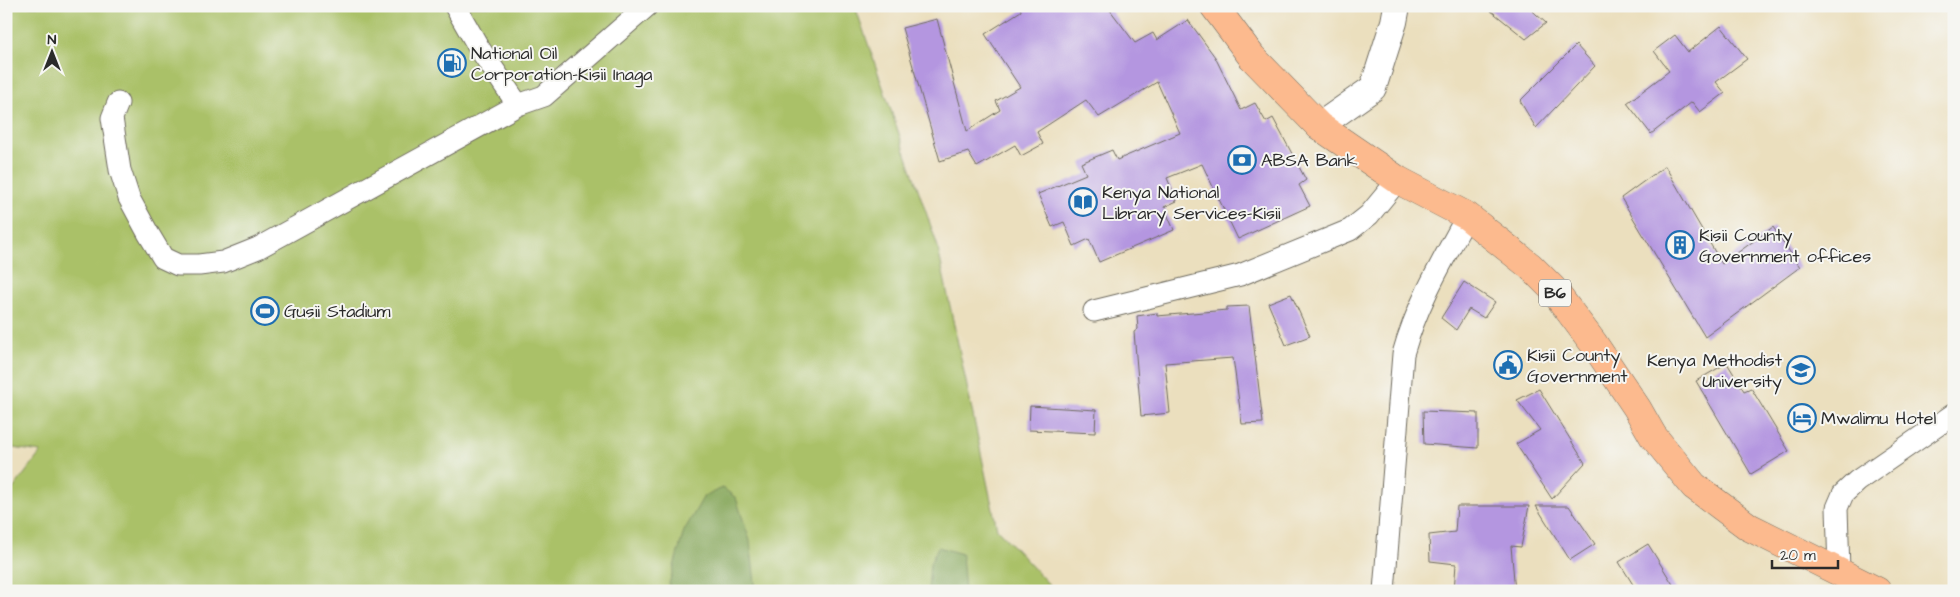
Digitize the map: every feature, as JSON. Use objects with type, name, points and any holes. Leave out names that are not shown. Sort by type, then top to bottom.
[{"type":"highway","name":"B6","points":[[1214,6],[1252,57],[1318,126],[1398,180],[1467,216],[1530,266],[1552,288],[1594,344],[1654,436],[1694,486],[1750,527],[1878,591]]},
{"type":"street","points":[[455,6],[479,48],[518,105]]},
{"type":"street","points":[[118,103],[112,118],[120,170],[129,198],[163,258],[178,265],[223,262],[258,248],[518,105],[544,96],[646,6]]},
{"type":"street","points":[[1318,126],[1373,88],[1394,22],[1397,6]]},
{"type":"street","points":[[1094,311],[1240,276],[1350,230],[1369,215],[1398,180]]},
{"type":"street","points":[[1384,591],[1403,354],[1411,324],[1467,216]]},
{"type":"street","points":[[1839,570],[1837,508],[1843,494],[1857,481],[1954,414]]},
{"type":"green space","points":[[6,6],[855,6],[937,244],[997,529],[1055,591],[6,591],[6,498],[41,452],[6,447]]},
{"type":"green space","points":[[723,488],[736,498],[750,541],[756,591],[667,591],[684,531],[704,496]]},
{"type":"green space","points":[[938,547],[962,554],[965,591],[928,591],[930,564]]},
{"type":"building","points":[[1020,6],[1107,6],[1135,43],[1153,33],[1157,40],[1188,20],[1215,57],[1241,110],[1255,103],[1266,122],[1273,118],[1306,180],[1299,185],[1310,206],[1238,239],[1202,164],[1167,178],[1177,201],[1164,207],[1174,230],[1099,262],[1089,239],[1074,246],[1064,222],[1052,227],[1038,194],[1086,174],[1081,163],[1112,150],[1117,160],[1180,133],[1157,82],[1099,117],[1086,100],[1037,132],[1043,144],[1021,156],[1015,145],[977,167],[968,152],[940,161],[902,28],[937,19],[967,131],[1000,110],[996,101],[1020,87],[985,34],[1021,11]]},
{"type":"building","points":[[1485,6],[1527,6],[1546,23],[1526,39]]},
{"type":"building","points":[[1721,26],[1747,59],[1716,82],[1725,93],[1700,112],[1692,102],[1651,134],[1627,103],[1669,71],[1654,51],[1675,35],[1688,52]]},
{"type":"building","points":[[1576,45],[1595,66],[1536,128],[1520,101]]},
{"type":"building","name":"Kisii County Government offices","points":[[1665,166],[1722,264],[1773,227],[1800,267],[1705,337],[1621,198]]},
{"type":"building","points":[[1464,282],[1495,302],[1484,318],[1469,309],[1456,330],[1441,318]]},
{"type":"building","points":[[1291,294],[1310,336],[1286,345],[1268,303]]},
{"type":"building","points":[[1249,306],[1263,423],[1242,424],[1233,358],[1165,363],[1170,413],[1141,416],[1134,332],[1138,329],[1137,316],[1157,313],[1157,316],[1227,310],[1227,307]]},
{"type":"building","points":[[1727,363],[1744,391],[1751,388],[1789,451],[1751,474],[1696,381]]},
{"type":"building","points":[[1539,389],[1585,463],[1552,499],[1516,444],[1540,430],[1517,400]]},
{"type":"building","points":[[1030,406],[1096,410],[1095,433],[1029,430]]},
{"type":"building","points":[[1423,411],[1478,413],[1478,448],[1424,444]]},
{"type":"building","points":[[1457,506],[1529,506],[1521,547],[1511,546],[1515,591],[1454,591],[1456,564],[1430,561],[1429,535],[1455,532]]},
{"type":"building","points":[[1536,506],[1569,506],[1595,544],[1570,560]]},
{"type":"building","points":[[1648,544],[1677,591],[1637,591],[1619,562]]},
{"type":"place","name":"National Oil Corporation-Kisii Inaga","points":[[452,63]]},
{"type":"place","name":"ABSA Bank","points":[[1242,160]]},
{"type":"place","name":"Kenya National Library Services-Kisii","points":[[1083,202]]},
{"type":"place","name":"Kisii County Government offices","points":[[1680,245]]},
{"type":"place","name":"Gusii Stadium","points":[[265,311]]},
{"type":"place","name":"Kisii County Government","points":[[1508,365]]},
{"type":"place","name":"Kenya Methodist University","points":[[1801,370]]},
{"type":"place","name":"Mwalimu Hotel","points":[[1802,418]]}]
